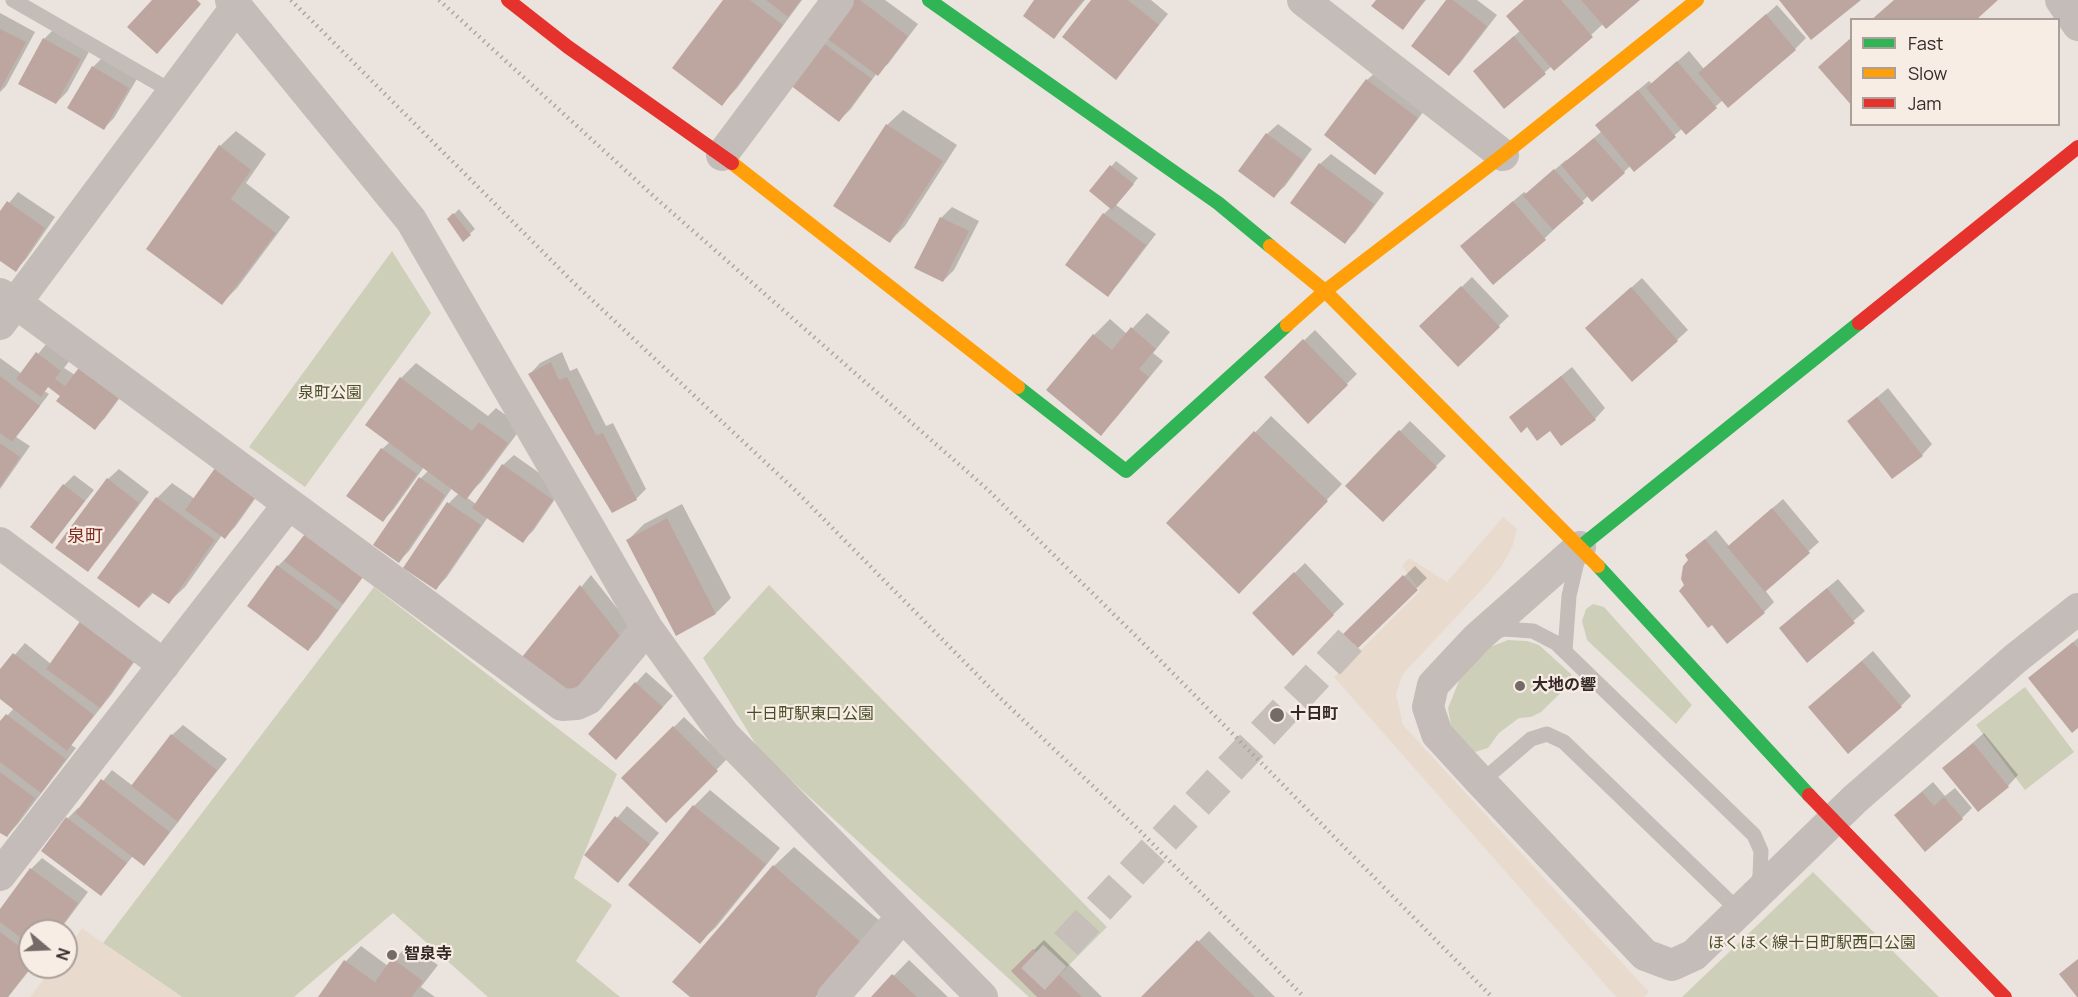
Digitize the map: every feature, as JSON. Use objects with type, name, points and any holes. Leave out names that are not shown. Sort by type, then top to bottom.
[{"type":"street","points":[[508,0],[568,47],[722,155],[1126,471],[1325,291],[1503,155],[1697,0]]},
{"type":"street","points":[[722,155],[838,0]]},
{"type":"street","points":[[929,0],[1218,203],[1325,291],[1580,547],[1832,820],[2005,997]]},
{"type":"street","points":[[1303,0],[1503,155]]},
{"type":"street","points":[[2061,0],[2078,25]]},
{"type":"street","points":[[647,628],[588,699],[577,704],[562,705],[288,505],[5,307],[173,92],[234,3],[411,220],[647,628],[725,736],[982,997]]},
{"type":"street","points":[[2078,147],[1580,547],[1477,638],[1433,685],[1428,707],[1437,734],[1481,782],[1646,956],[1672,965],[1694,955],[1832,820],[2016,658],[2078,609]]},
{"type":"street","points":[[4,861],[164,665],[288,505]]},
{"type":"street","points":[[0,543],[164,665]]},
{"type":"street","points":[[832,997],[902,917]]},
{"type":"lane","points":[[13,0],[173,92]]},
{"type":"lane","points":[[1565,651],[1569,596],[1580,547]]},
{"type":"lane","points":[[1477,638],[1504,629],[1533,631],[1556,643],[1754,835],[1761,851],[1760,874],[1747,903],[1564,742],[1547,734],[1531,739],[1481,782]]},
{"type":"green space","name":"泉町公園","points":[[392,251],[431,313],[305,487],[249,447]]},
{"type":"green space","name":"十日町駅東口公園","points":[[769,585],[1107,927],[1037,997],[1029,997],[761,753],[703,658]]},
{"type":"green space","points":[[374,587],[617,774],[574,878],[612,905],[576,961],[620,997],[488,997],[393,913],[294,997],[182,997],[103,943]]},
{"type":"green space","points":[[1593,604],[1604,607],[1692,705],[1676,724],[1587,640],[1582,621],[1586,609]]},
{"type":"green space","points":[[1508,640],[1527,641],[1539,645],[1571,674],[1572,682],[1541,712],[1531,717],[1519,718],[1499,733],[1488,748],[1475,752],[1456,737],[1451,726],[1448,708],[1459,681],[1470,665],[1490,647]]},
{"type":"green space","points":[[2025,687],[2074,752],[2025,790],[1976,725]]},
{"type":"green space","name":"ほくほく線十日町駅西口公園","points":[[1813,872],[1939,997],[1682,997]]},
{"type":"shaded area","points":[[1503,517],[1517,529],[1513,545],[1503,564],[1403,674],[1396,694],[1403,725],[1649,992],[1644,997],[1616,997],[1334,677],[1420,591],[1402,566],[1409,558],[1447,582]]},
{"type":"shaded area","points":[[82,928],[182,997],[30,997],[44,979],[78,979],[78,934]]},
{"type":"building","points":[[152,0],[197,0],[201,4],[157,54],[127,27]]},
{"type":"building","points":[[723,0],[750,0],[783,25],[722,106],[672,68]]},
{"type":"building","points":[[766,0],[801,0],[788,17]]},
{"type":"building","points":[[854,0],[860,0],[908,36],[878,76],[826,38]]},
{"type":"building","points":[[1034,0],[1083,0],[1054,39],[1023,16]]},
{"type":"building","points":[[1091,0],[1128,0],[1159,25],[1116,80],[1062,37]]},
{"type":"building","points":[[1376,0],[1425,0],[1403,30],[1371,6]]},
{"type":"building","points":[[1446,0],[1453,0],[1487,26],[1449,76],[1411,46]]},
{"type":"building","points":[[1524,0],[1561,0],[1593,37],[1554,71],[1506,16]]},
{"type":"building","points":[[1581,0],[1640,0],[1606,29]]},
{"type":"building","points":[[1779,0],[1861,0],[1811,40]]},
{"type":"building","points":[[1894,0],[1998,0],[1978,18],[1873,18]]},
{"type":"building","points":[[1766,14],[1796,50],[1728,108],[1698,73]]},
{"type":"building","points":[[0,29],[26,42],[0,90]]},
{"type":"building","points":[[1514,36],[1546,74],[1504,109],[1473,71]]},
{"type":"building","points":[[43,38],[81,59],[56,104],[18,84]]},
{"type":"building","points":[[1850,39],[1850,104],[1818,67]]},
{"type":"building","points":[[822,42],[872,79],[839,122],[790,85]]},
{"type":"building","points":[[1677,61],[1717,108],[1686,135],[1646,88]]},
{"type":"building","points":[[92,66],[129,88],[104,130],[67,108]]},
{"type":"building","points":[[1366,79],[1418,118],[1375,175],[1324,135]]},
{"type":"building","points":[[1638,90],[1676,137],[1634,172],[1595,125]]},
{"type":"building","points":[[886,124],[943,161],[890,243],[833,206]]},
{"type":"building","points":[[1266,133],[1303,160],[1274,198],[1238,171]]},
{"type":"building","points":[[1594,138],[1625,173],[1592,202],[1561,165]]},
{"type":"building","points":[[219,145],[251,170],[231,199],[276,233],[222,305],[146,249]]},
{"type":"building","points":[[1319,163],[1374,204],[1345,244],[1290,203]]},
{"type":"building","points":[[1110,165],[1134,184],[1112,210],[1089,191]]},
{"type":"building","points":[[1554,169],[1584,203],[1553,230],[1523,196]]},
{"type":"building","points":[[7,201],[45,228],[16,272],[0,261],[0,211]]},
{"type":"building","points":[[1513,201],[1546,240],[1493,285],[1460,246]]},
{"type":"building","points":[[453,213],[471,235],[463,242],[447,219]]},
{"type":"building","points":[[1103,213],[1146,245],[1108,297],[1065,265]]},
{"type":"building","points":[[940,217],[969,231],[943,282],[914,268]]},
{"type":"building","points":[[1461,286],[1500,327],[1458,367],[1419,326]]},
{"type":"building","points":[[1631,287],[1678,341],[1632,382],[1585,328]]},
{"type":"building","points":[[1131,327],[1156,349],[1139,369],[1149,377],[1101,436],[1046,390],[1093,334],[1112,350]]},
{"type":"building","points":[[1303,339],[1348,385],[1308,424],[1264,377]]},
{"type":"building","points":[[36,352],[61,371],[55,379],[65,386],[81,365],[121,395],[95,430],[56,401],[60,396],[48,387],[41,397],[16,379]]},
{"type":"building","points":[[551,362],[559,380],[567,377],[596,435],[603,433],[637,500],[612,513],[528,374]]},
{"type":"building","points":[[0,376],[40,406],[12,442],[0,433]]},
{"type":"building","points":[[1561,376],[1596,420],[1561,446],[1550,431],[1537,441],[1527,427],[1521,433],[1509,417]]},
{"type":"building","points":[[400,377],[472,431],[479,422],[508,443],[466,500],[365,425]]},
{"type":"building","points":[[1877,397],[1923,456],[1892,479],[1847,421]]},
{"type":"building","points":[[1399,430],[1437,467],[1383,522],[1345,486]]},
{"type":"building","points":[[1254,431],[1328,501],[1239,594],[1166,523]]},
{"type":"building","points":[[0,443],[20,457],[0,487]]},
{"type":"building","points":[[381,448],[417,474],[383,522],[346,496]]},
{"type":"building","points":[[218,464],[258,493],[225,539],[185,510]]},
{"type":"building","points":[[502,464],[553,500],[523,543],[472,508]]},
{"type":"building","points":[[419,477],[445,495],[399,563],[373,545]]},
{"type":"building","points":[[107,478],[139,503],[88,572],[55,548]]},
{"type":"building","points":[[63,484],[85,501],[52,544],[30,527]]},
{"type":"building","points":[[156,497],[215,540],[169,604],[151,592],[139,608],[97,578]]},
{"type":"building","points":[[447,502],[481,525],[436,590],[403,568]]},
{"type":"building","points":[[1772,508],[1810,553],[1765,592],[1727,547]]},
{"type":"building","points":[[667,518],[716,614],[676,636],[626,540]]},
{"type":"building","points":[[308,530],[366,573],[343,604],[284,561]]},
{"type":"building","points":[[1705,539],[1765,613],[1727,644],[1712,625],[1708,628],[1679,591],[1684,585],[1681,579],[1683,566],[1688,560],[1685,555]]},
{"type":"building","points":[[277,565],[338,610],[308,651],[247,606]]},
{"type":"building","points":[[1294,572],[1334,615],[1293,656],[1252,613]]},
{"type":"building","points":[[1403,575],[1418,590],[1356,650],[1342,635]]},
{"type":"building","points":[[580,585],[621,637],[572,694],[522,657]]},
{"type":"building","points":[[1827,588],[1855,623],[1807,663],[1779,628]]},
{"type":"building","points":[[81,620],[135,659],[100,708],[46,669]]},
{"type":"building","points":[[2073,642],[2078,648],[2078,728],[2072,733],[2028,678]]},
{"type":"building","points":[[13,653],[94,715],[67,751],[0,699],[0,669]]},
{"type":"building","points":[[1862,661],[1902,707],[1848,754],[1808,707]]},
{"type":"building","points":[[635,682],[663,707],[616,760],[588,734]]},
{"type":"building","points":[[6,714],[66,759],[41,793],[0,762],[0,721]]},
{"type":"building","points":[[673,726],[718,771],[666,823],[621,778]]},
{"type":"building","points":[[171,734],[217,770],[178,822],[131,786]]},
{"type":"building","points":[[1973,743],[2009,787],[1978,812],[1942,768]]},
{"type":"building","points":[[0,772],[35,798],[7,837],[0,833]]},
{"type":"building","points":[[101,779],[170,832],[144,866],[75,813]]},
{"type":"building","points":[[1922,792],[1934,806],[1944,797],[1963,819],[1925,852],[1894,815]]},
{"type":"building","points":[[693,805],[766,864],[700,944],[628,885]]},
{"type":"building","points":[[615,816],[650,844],[618,883],[584,855]]},
{"type":"building","points":[[66,817],[127,863],[101,896],[41,851]]},
{"type":"building","points":[[773,865],[862,943],[815,997],[690,997],[672,982]]},
{"type":"building","points":[[30,868],[78,903],[67,919],[18,919],[18,936],[0,922],[0,909]]},
{"type":"building","points":[[0,932],[18,945],[18,979],[22,979],[8,997],[0,997]]},
{"type":"building","points":[[1197,940],[1255,997],[1141,997]]},
{"type":"building","points":[[1033,949],[1082,997],[1037,997],[1011,971]]},
{"type":"building","points":[[392,958],[423,981],[412,997],[318,997],[344,960],[375,982]]},
{"type":"building","points":[[2078,959],[2078,997],[2077,997],[2059,974]]},
{"type":"building","points":[[892,974],[917,997],[871,997]]},
{"type":"tunnel","points":[[1033,979],[1358,632]]},
{"type":"railway","points":[[291,0],[575,284],[796,491],[999,697],[1136,827],[1304,997]]},
{"type":"railway","points":[[439,0],[659,201],[987,489],[1153,653],[1492,997]]},
{"type":"traffic: fast","points":[[929,0],[1218,203],[1270,246]]},
{"type":"traffic: fast","points":[[1580,547],[1859,323]]},
{"type":"traffic: fast","points":[[1018,387],[1126,471],[1287,325]]},
{"type":"traffic: fast","points":[[1598,566],[1809,795]]},
{"type":"traffic: slow","points":[[1287,325],[1325,291],[1503,155],[1697,0]]},
{"type":"traffic: slow","points":[[732,163],[1018,387]]},
{"type":"traffic: slow","points":[[1270,246],[1325,291],[1598,566]]},
{"type":"traffic: jam","points":[[508,0],[568,47],[732,163]]},
{"type":"traffic: jam","points":[[1859,323],[2078,147]]},
{"type":"traffic: jam","points":[[1809,795],[2005,997]]},
{"type":"place","name":"大地の響","points":[[1520,686]]},
{"type":"place","name":"十日町","points":[[1277,715]]},
{"type":"place","name":"智泉寺","points":[[392,955]]},
{"type":"district","name":"泉町","points":[[85,537]]}]
